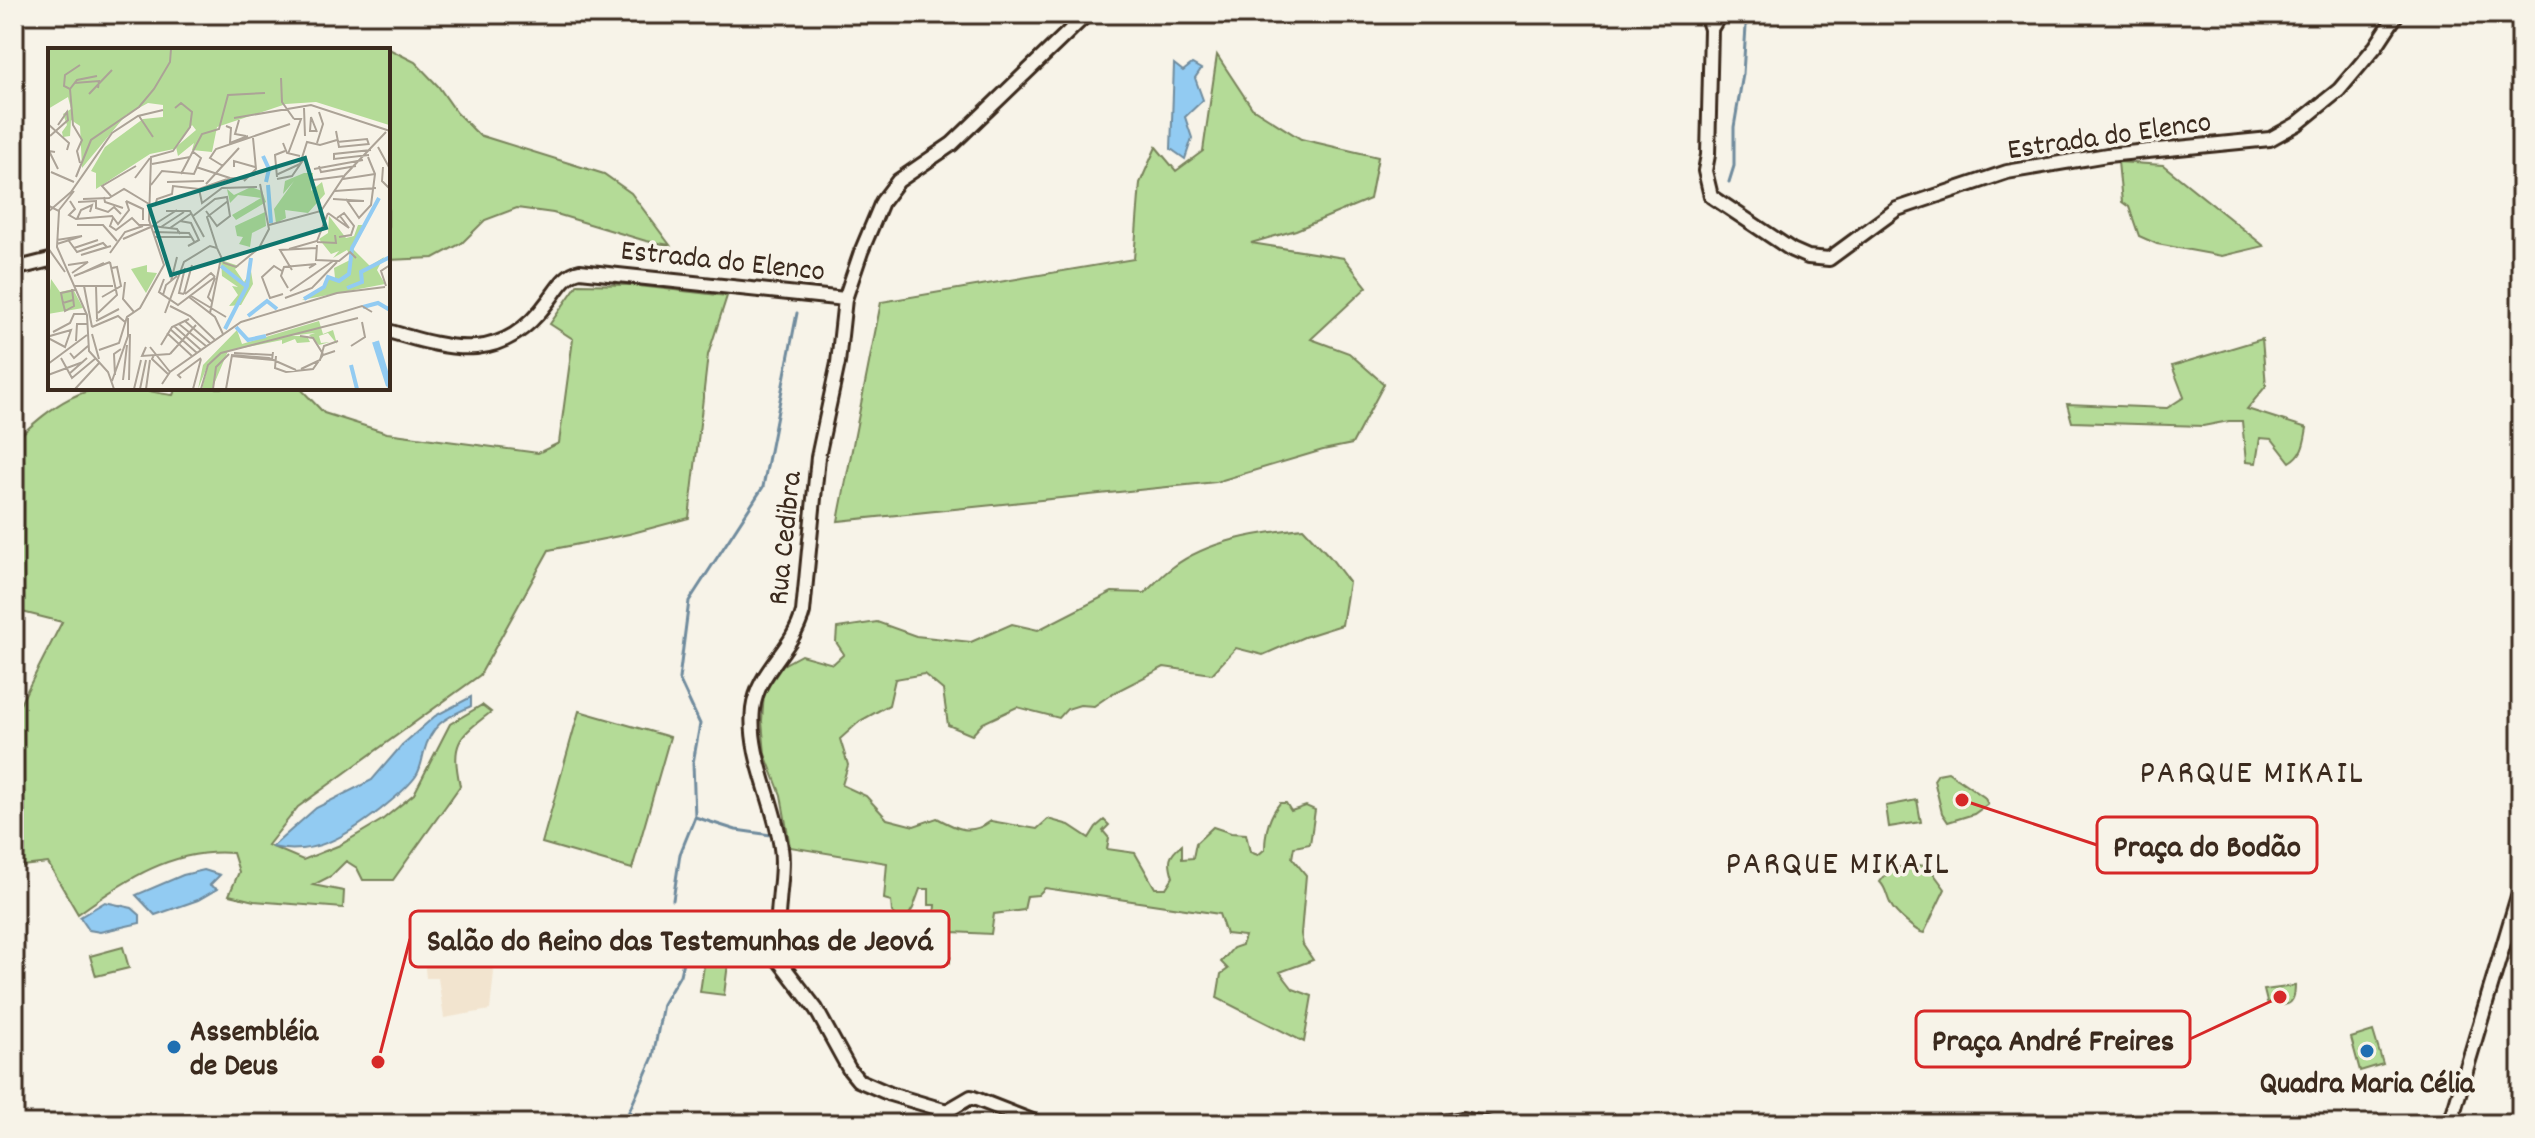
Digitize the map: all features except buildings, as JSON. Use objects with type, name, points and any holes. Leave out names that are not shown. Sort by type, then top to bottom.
[{"type":"street","name":"Estrada do Elenco","points":[[390,331],[453,347],[483,347],[506,341],[533,320],[568,276],[580,271],[845,299],[861,252],[890,189],[912,170],[952,144],[1087,14]]},
{"type":"street","name":"Estrada do Elenco","points":[[1706,14],[1711,29],[1705,171],[1711,196],[1792,250],[1819,260],[1839,255],[1897,209],[2007,172],[2078,159],[2270,139],[2297,124],[2339,90],[2376,46],[2397,14]]},
{"type":"street","points":[[1711,29],[1720,14]]},
{"type":"street","points":[[14,269],[48,260]]},
{"type":"street","name":"Rua Cedibra","points":[[777,958],[782,852],[754,740],[753,709],[765,675],[799,629],[803,612],[818,457],[838,363],[845,299]]},
{"type":"street","points":[[2450,1124],[2521,886]]},
{"type":"street","points":[[512,948],[692,924],[719,930],[758,946],[777,958],[816,1009],[858,1080],[890,1094],[947,1111],[971,1097],[1040,1124]]},
{"type":"street","points":[[506,960],[522,925],[638,929]]},
{"type":"street","points":[[1433,1124],[1463,1119],[1487,1124]]},
{"type":"shaded area","points":[[423,950],[489,964],[494,972],[490,1010],[444,1018],[438,978],[426,978]]},
{"type":"green space","points":[[390,50],[415,62],[479,135],[604,174],[631,193],[670,245],[646,241],[553,213],[517,208],[485,220],[462,243],[434,258],[390,260]]},
{"type":"green space","points":[[1217,55],[1252,108],[1301,139],[1378,157],[1370,199],[1296,230],[1251,243],[1344,258],[1367,287],[1311,339],[1349,353],[1384,384],[1352,444],[1216,482],[838,521],[881,302],[1134,259],[1140,183],[1156,147],[1176,171],[1203,151]]},
{"type":"green space","points":[[2118,162],[2163,165],[2264,246],[2222,256],[2157,244],[2139,236],[2129,207],[2122,202]]},
{"type":"green space","points":[[578,284],[630,285],[727,296],[708,355],[689,518],[549,550],[480,675],[298,807],[268,845],[303,860],[340,845],[382,820],[414,794],[450,724],[482,705],[491,712],[471,728],[459,743],[456,760],[460,786],[393,880],[363,880],[357,868],[346,861],[331,876],[313,885],[344,891],[343,908],[254,901],[229,895],[239,872],[233,853],[211,853],[170,861],[151,869],[78,914],[48,863],[14,867],[14,716],[62,622],[14,610],[14,441],[55,407],[95,390],[141,390],[173,395],[175,390],[302,390],[324,413],[387,433],[538,453],[559,443],[573,339],[550,324]]},
{"type":"green space","points":[[2262,339],[2266,386],[2247,409],[2307,428],[2301,452],[2290,462],[2272,439],[2260,438],[2256,463],[2246,462],[2242,421],[2203,426],[2072,422],[2067,404],[2167,408],[2184,397],[2172,366]]},
{"type":"green space","points":[[1303,528],[1349,582],[1342,625],[1263,655],[1236,648],[1212,674],[1164,667],[1094,706],[1080,705],[1067,709],[1059,718],[1017,707],[983,723],[972,735],[948,725],[943,690],[924,674],[895,679],[889,705],[860,721],[840,739],[848,765],[842,785],[866,796],[887,819],[914,826],[937,818],[957,828],[970,830],[991,821],[1037,829],[1048,819],[1069,825],[1089,838],[1104,820],[1109,825],[1103,831],[1109,838],[1107,849],[1135,853],[1155,888],[1166,888],[1173,877],[1170,863],[1174,852],[1182,845],[1182,859],[1193,858],[1196,843],[1213,827],[1246,834],[1250,852],[1258,855],[1265,849],[1268,824],[1280,803],[1286,803],[1291,811],[1306,806],[1315,810],[1310,844],[1294,847],[1292,858],[1306,875],[1301,934],[1303,945],[1313,960],[1280,972],[1293,989],[1312,996],[1304,1042],[1217,998],[1221,974],[1228,969],[1221,962],[1233,948],[1242,945],[1245,936],[1226,934],[1219,914],[1045,888],[1038,895],[1027,896],[1024,910],[994,914],[991,934],[952,932],[950,962],[932,948],[935,905],[929,905],[929,889],[920,889],[907,918],[898,920],[892,912],[891,901],[884,899],[887,863],[790,847],[781,795],[765,754],[762,721],[764,693],[783,665],[801,655],[833,664],[844,654],[836,642],[837,628],[877,622],[916,636],[971,642],[1012,624],[1038,630],[1112,592],[1145,593],[1169,570],[1202,550],[1252,535]]},
{"type":"green space","points":[[579,711],[670,737],[632,869],[542,843]]},
{"type":"green space","points":[[1948,772],[1984,797],[1988,804],[1974,814],[1948,822],[1942,813],[1934,780],[1938,774]]},
{"type":"green space","points":[[1917,800],[1921,822],[1889,827],[1886,806]]},
{"type":"green space","points":[[1928,866],[1945,889],[1924,933],[1897,913],[1880,882],[1890,869]]},
{"type":"green space","points":[[123,947],[129,968],[96,976],[90,956]]},
{"type":"green space","points":[[706,952],[729,956],[724,995],[700,992]]},
{"type":"green space","points":[[2295,986],[2291,1002],[2279,1005],[2267,1002],[2264,990]]},
{"type":"green space","name":"Quadra Maria Célia","points":[[2373,1031],[2383,1064],[2360,1071],[2351,1038]]},
{"type":"water","points":[[1174,64],[1183,71],[1192,64],[1201,69],[1195,78],[1203,100],[1185,117],[1192,138],[1185,159],[1171,149]]},
{"type":"water","points":[[471,697],[471,706],[447,718],[431,734],[412,781],[368,819],[330,842],[302,849],[272,847],[316,808],[372,780],[402,745],[435,716]]},
{"type":"water","points":[[204,870],[220,875],[210,885],[217,889],[198,900],[155,915],[136,895],[183,875]]},
{"type":"water","points":[[105,902],[132,908],[140,915],[140,923],[100,932],[89,930],[80,917]]},
{"type":"waterway","points":[[1729,182],[1734,166],[1734,127],[1750,14]]},
{"type":"waterway","points":[[673,900],[680,854],[695,817],[693,763],[700,724],[679,679],[689,601],[763,487],[797,313]]},
{"type":"waterway","points":[[695,817],[736,830],[771,835]]},
{"type":"waterway","points":[[593,1124],[595,1121],[621,1120],[628,1114],[653,1057],[663,1004],[680,975],[686,948],[684,940]]},
{"type":"waterway","points":[[629,1111],[637,1120],[648,1124],[700,1120],[795,1124]]},
{"type":"place","name":"Praça do Bodão","points":[[1962,800]]},
{"type":"place","name":"Praça André Freires","points":[[2280,997]]},
{"type":"place","name":"Assembléia de Deus","points":[[174,1047]]},
{"type":"place","name":"Quadra Maria Célia","points":[[2367,1051]]},
{"type":"place","name":"Salão do Reino das Testemunhas de Jeová","points":[[378,1062]]},
{"type":"district","name":"PARQUE MIKAIL","points":[[2252,770]]},
{"type":"district","name":"PARQUE MIKAIL","points":[[1838,861]]}]
